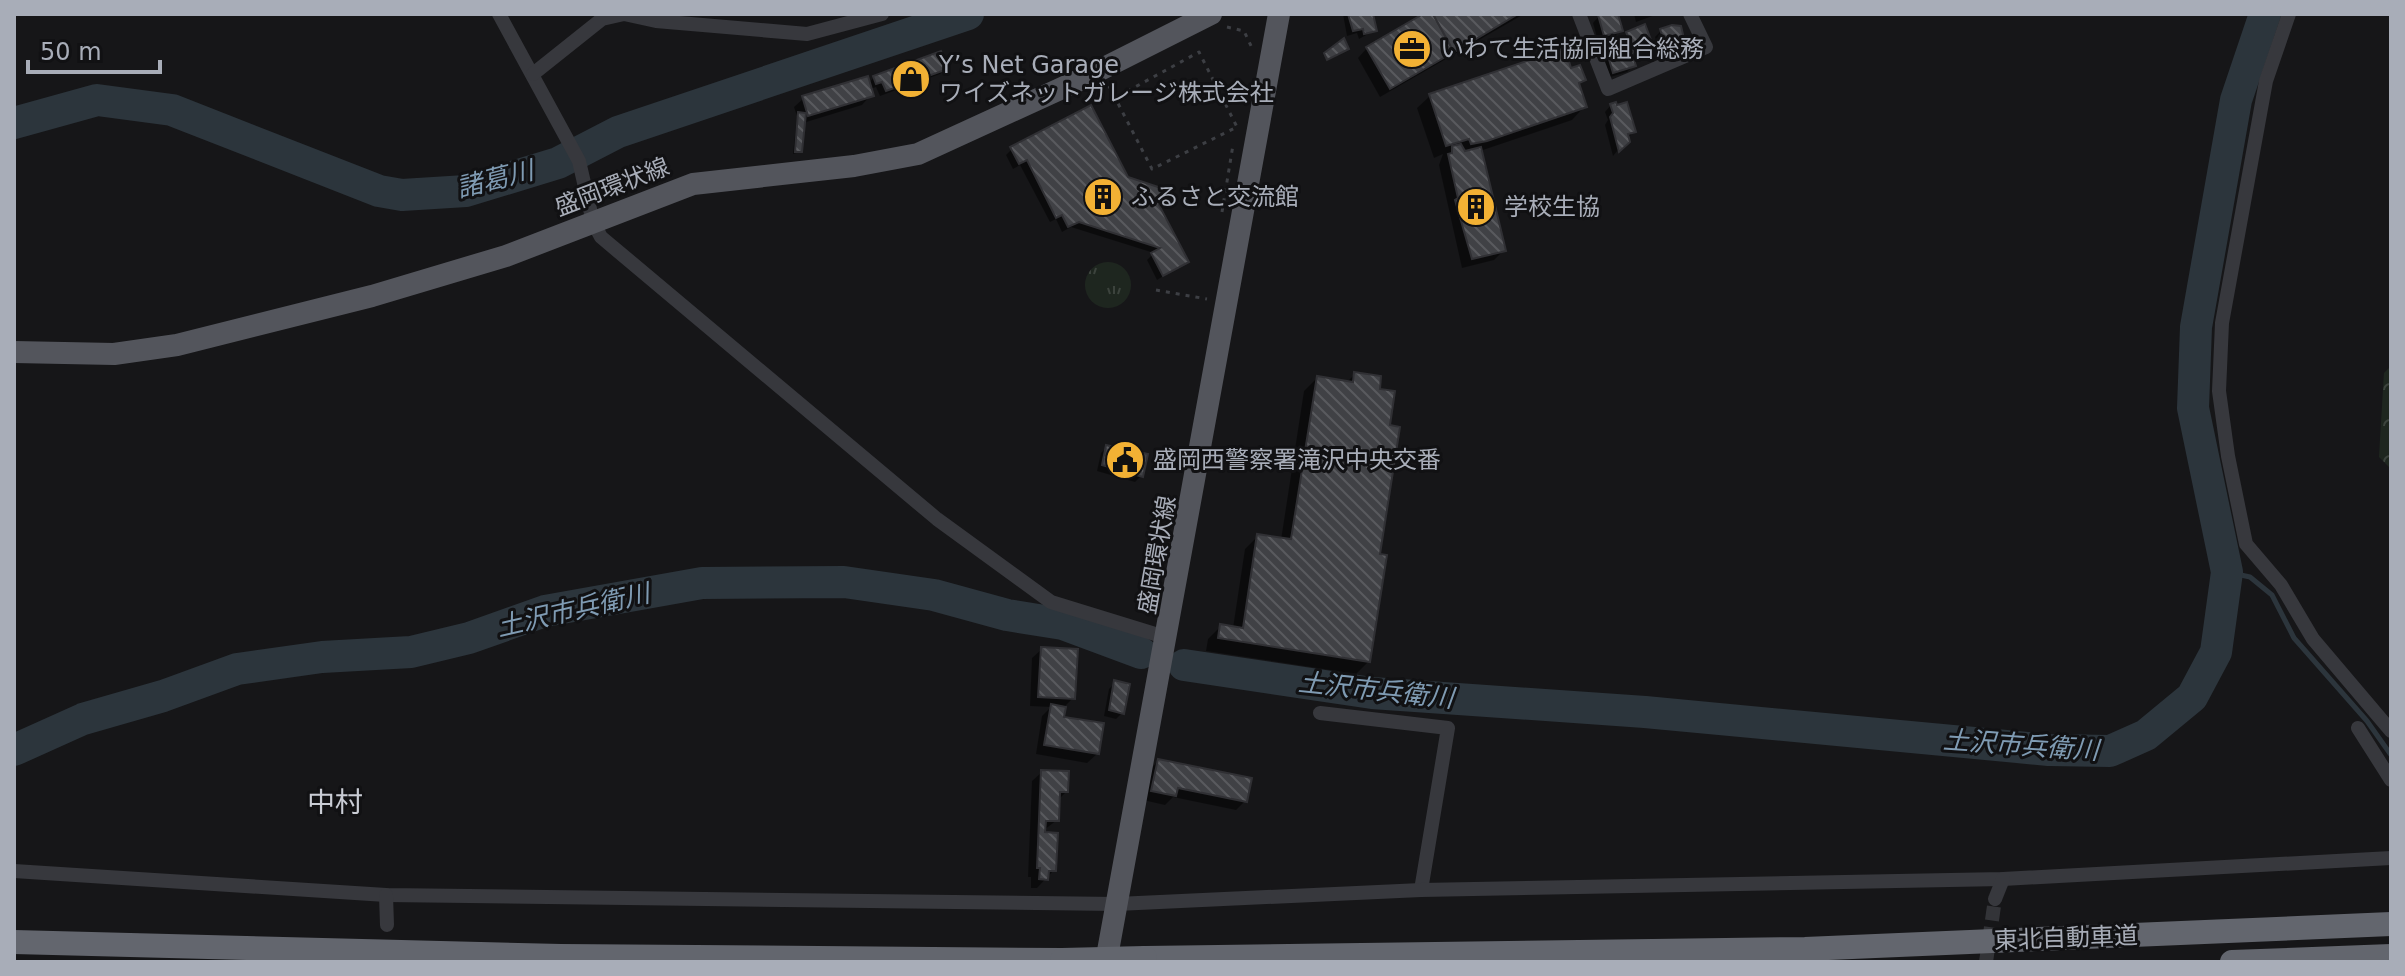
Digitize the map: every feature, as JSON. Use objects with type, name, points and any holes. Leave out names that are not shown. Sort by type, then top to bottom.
[{"type":"highway","name":"東北自動車道","points":[[14,942],[545,956],[1062,960],[1805,949],[2391,924]]},
{"type":"highway","points":[[2232,962],[2391,956]]},
{"type":"main road","name":"盛岡環状線","points":[[1106,962],[1168,638],[1279,14]]},
{"type":"main road","name":"盛岡環状線","points":[[14,352],[114,354],[177,345],[491,261],[693,184],[854,166],[918,154],[1217,21]]},
{"type":"street","points":[[499,14],[579,161],[593,222],[601,237],[937,519],[1051,602],[1168,638]]},
{"type":"street","points":[[533,74],[602,19],[624,14],[656,21],[807,34],[882,14]]},
{"type":"street","points":[[1579,14],[1608,89],[1706,47],[1690,14]]},
{"type":"street","points":[[2289,14],[2266,81],[2222,323],[2219,391],[2228,456],[2246,544],[2281,585],[2313,639],[2391,731]]},
{"type":"street","points":[[1320,713],[1448,728],[1421,890]]},
{"type":"street","points":[[2358,728],[2391,780]]},
{"type":"street","points":[[14,871],[386,895],[1117,904],[1421,890],[2003,879],[2391,858]]},
{"type":"street","points":[[1995,899],[2003,879]]},
{"type":"street","points":[[386,895],[387,925]]},
{"type":"path","points":[[1217,21],[1244,31],[1253,51]]},
{"type":"path","points":[[1115,98],[1199,52],[1237,127]]},
{"type":"path","points":[[1108,83],[1152,169],[1237,127]]},
{"type":"path","points":[[1222,216],[1240,112]]},
{"type":"path","points":[[1156,290],[1217,301]]},
{"type":"green space","points":[[1108,262],[1125,268],[1131,285],[1125,302],[1108,308],[1091,302],[1085,285],[1091,268]]},
{"type":"green space","points":[[2391,366],[2391,469],[2379,457],[2384,373]]},
{"type":"building","points":[[1348,14],[1373,14],[1377,31],[1364,34],[1363,29],[1353,31]]},
{"type":"building","points":[[1423,14],[1433,14],[1454,52],[1390,89],[1366,47]]},
{"type":"building","points":[[1433,14],[1518,14],[1454,52]]},
{"type":"building","points":[[1618,14],[1623,31],[1604,36],[1598,15]]},
{"type":"building","points":[[1645,24],[1654,48],[1635,55],[1626,32]]},
{"type":"building","points":[[1681,26],[1686,47],[1667,52],[1660,29]]},
{"type":"building","points":[[1344,38],[1349,49],[1327,60],[1324,53]]},
{"type":"building","points":[[1623,44],[1625,52],[1631,50],[1636,66],[1613,73],[1606,49]]},
{"type":"building","points":[[1565,48],[1571,68],[1580,65],[1586,80],[1579,83],[1587,107],[1487,141],[1471,144],[1469,139],[1446,146],[1429,94]]},
{"type":"building","points":[[941,51],[948,69],[886,91],[882,82],[876,84],[873,76]]},
{"type":"building","points":[[868,76],[874,96],[808,116],[802,96]]},
{"type":"building","points":[[1616,102],[1617,105],[1627,102],[1636,132],[1628,134],[1630,142],[1619,152],[1610,117],[1613,113],[1610,104]]},
{"type":"building","name":"ふるさと交流館","points":[[1091,105],[1128,177],[1164,189],[1159,205],[1189,262],[1163,276],[1151,253],[1160,248],[1079,222],[1068,227],[1062,215],[1056,218],[1027,160],[1019,164],[1010,147]]},
{"type":"building","points":[[798,112],[806,113],[802,152],[795,152]]},
{"type":"building","name":"学校生協","points":[[1461,144],[1465,151],[1481,147],[1506,251],[1472,259],[1455,200],[1458,198],[1448,154],[1452,153],[1452,146]]},
{"type":"building","points":[[1354,372],[1381,376],[1380,389],[1395,391],[1390,425],[1400,427],[1380,554],[1387,555],[1370,662],[1218,638],[1220,624],[1243,628],[1257,534],[1291,539],[1317,376],[1353,382]]},
{"type":"building","name":"盛岡西警察署滝沢中央交番","points":[[1106,445],[1148,454],[1143,477],[1102,465]]},
{"type":"building","points":[[1041,647],[1078,649],[1075,699],[1038,697]]},
{"type":"building","points":[[1114,680],[1130,684],[1124,714],[1109,710]]},
{"type":"building","points":[[1051,704],[1066,707],[1064,717],[1104,723],[1099,754],[1044,745]]},
{"type":"building","points":[[1158,759],[1252,778],[1247,802],[1178,788],[1176,796],[1151,791]]},
{"type":"building","points":[[1041,770],[1069,771],[1068,792],[1060,792],[1059,821],[1046,821],[1045,832],[1058,833],[1056,871],[1049,871],[1048,880],[1039,879],[1040,868],[1037,868]]},
{"type":"waterway","name":"諸葛川","points":[[14,123],[97,100],[172,110],[379,191],[402,195],[466,191],[558,163],[618,132],[968,14]]},
{"type":"waterway","name":"土沢市兵衛川","points":[[1184,665],[1372,693],[1645,712],[2049,750],[2110,751],[2146,735],[2192,697],[2216,652],[2227,572],[2193,408],[2196,327],[2236,100],[2265,14]]},
{"type":"waterway","points":[[2227,572],[2250,577],[2272,595],[2294,638],[2367,721],[2391,755]]},
{"type":"waterway","name":"土沢市兵衛川","points":[[14,750],[83,719],[163,696],[237,669],[322,657],[411,652],[469,638],[545,611],[702,583],[844,582],[934,595],[1007,615],[1063,624],[1141,653]]},
{"type":"tunnel","points":[[1986,962],[1995,899]]},
{"type":"place","name":"いわて生活協同組合総務","points":[[1412,49]]},
{"type":"place","name":"Y’s Net Garage ワイズネットガレージ株式会社","points":[[911,79]]},
{"type":"place","name":"ふるさと交流館","points":[[1103,197]]},
{"type":"place","name":"学校生協","points":[[1476,207]]},
{"type":"place","name":"盛岡西警察署滝沢中央交番","points":[[1125,460]]},
{"type":"district","name":"中村","points":[[335,802]]}]
